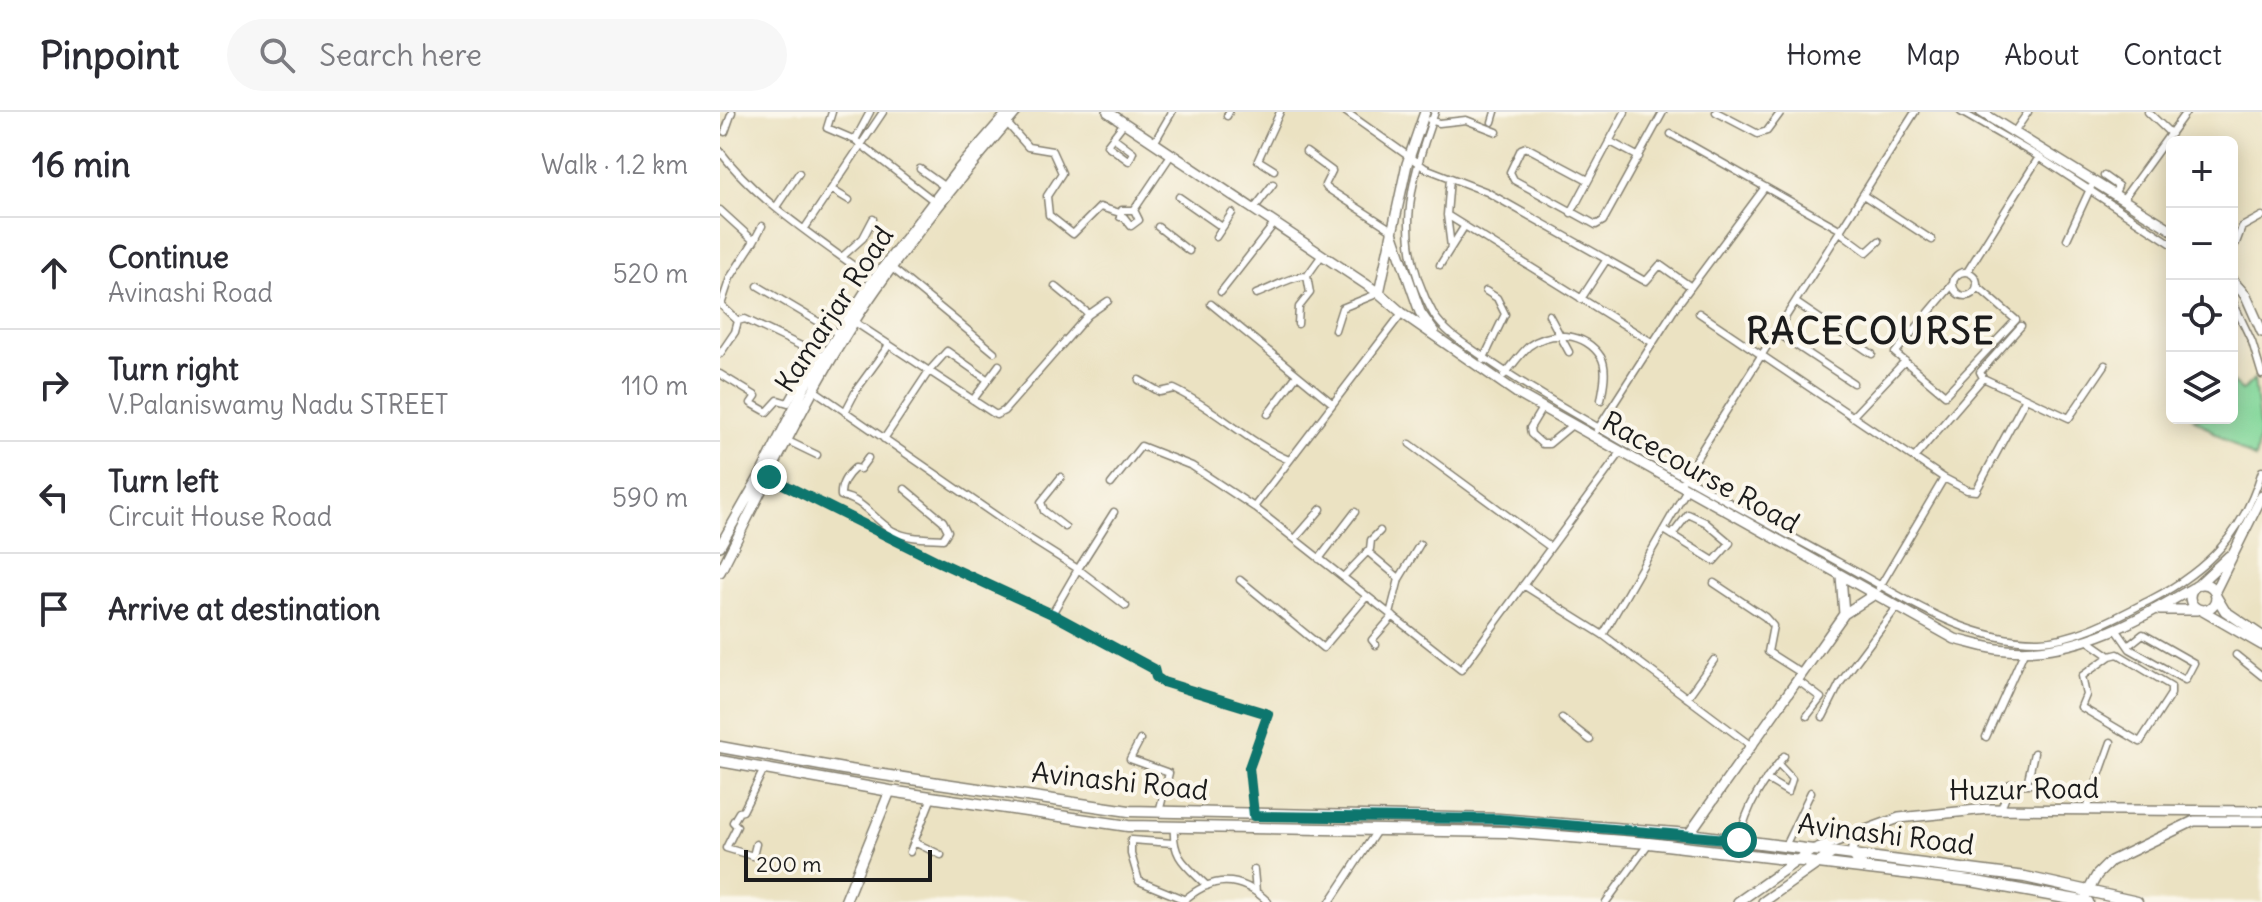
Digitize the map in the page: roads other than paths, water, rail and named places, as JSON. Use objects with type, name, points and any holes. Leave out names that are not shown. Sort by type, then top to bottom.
[{"type":"main road","name":"Avinashi Road","points":[[720,747],[1129,811],[1499,819],[1689,834],[2025,877],[2137,902]]},
{"type":"main road","name":"Avinashi Road","points":[[720,761],[890,791],[1128,826],[1506,832],[1649,843],[1971,881],[2086,902]]},
{"type":"street","points":[[725,132],[732,112]]},
{"type":"street","points":[[832,112],[827,128],[858,142],[934,201]]},
{"type":"street","points":[[805,228],[858,142],[870,112]]},
{"type":"street","points":[[858,142],[883,112]]},
{"type":"street","points":[[720,151],[734,171],[776,207],[876,282],[892,268],[1008,117],[1016,112]]},
{"type":"street","name":"Racecourse Road","points":[[1108,112],[1379,293],[1439,338],[1482,362],[1542,408],[1572,425],[1596,432],[1621,452],[1683,484],[1841,576],[1878,590],[1897,607],[1955,639],[1994,649],[2025,650],[2049,649],[2087,640],[2157,610],[2195,586],[2232,554]]},
{"type":"street","points":[[1154,143],[1172,112]]},
{"type":"street","points":[[1274,170],[1258,160],[1280,112]]},
{"type":"street","points":[[1346,112],[1418,163],[1487,192],[1646,281],[1660,265],[1691,287]]},
{"type":"street","points":[[1335,330],[1342,308],[1379,293],[1409,156],[1427,116],[1435,112]]},
{"type":"street","points":[[1492,122],[1495,112]]},
{"type":"street","points":[[1571,213],[1625,112]]},
{"type":"street","points":[[1588,180],[1526,147],[1521,149],[1510,172],[1514,180],[1596,225],[1603,221],[1663,112]]},
{"type":"street","points":[[1716,112],[1758,134],[1767,131],[1781,112]]},
{"type":"street","points":[[1603,635],[1664,530],[1683,484],[1915,112]]},
{"type":"street","points":[[1961,112],[2096,182],[2166,226]]},
{"type":"street","points":[[1981,112],[2015,131],[2041,153]]},
{"type":"street","points":[[2015,131],[2028,112]]},
{"type":"street","points":[[2148,112],[2171,134]]},
{"type":"street","points":[[2119,196],[2186,112]]},
{"type":"street","points":[[1427,116],[1439,123],[1466,120],[1497,132]]},
{"type":"street","points":[[1427,116],[1409,199],[1408,227],[1418,280],[1440,323],[1482,362],[1505,314],[1497,298],[1486,291]]},
{"type":"street","points":[[1008,117],[1028,147],[1052,151],[1062,173],[1047,196],[1049,215],[1073,234],[1100,207],[1120,213],[1120,217],[1124,217],[1131,226],[1139,220],[1134,210]]},
{"type":"street","name":"Kamarjar Road","points":[[720,546],[765,475],[820,355],[851,320],[945,187],[1008,117]]},
{"type":"street","points":[[1113,137],[1124,123]]},
{"type":"street","points":[[1671,134],[1840,231],[1869,252],[1879,241]]},
{"type":"street","points":[[1609,141],[1639,157]]},
{"type":"street","points":[[1306,152],[1332,171],[1325,185],[1327,188],[1392,231],[1420,312],[1439,338]]},
{"type":"street","points":[[1967,272],[2041,153]]},
{"type":"street","points":[[1134,210],[1171,155]]},
{"type":"street","points":[[920,169],[945,187]]},
{"type":"street","points":[[776,207],[799,173]]},
{"type":"street","points":[[1450,178],[1447,215],[1451,247]]},
{"type":"street","points":[[2067,239],[2096,182]]},
{"type":"street","points":[[2096,182],[2166,239]]},
{"type":"street","points":[[1253,210],[1273,184]]},
{"type":"street","points":[[1596,432],[1691,287],[1765,187]]},
{"type":"street","points":[[831,189],[849,200]]},
{"type":"street","points":[[1863,195],[1932,240]]},
{"type":"street","points":[[1179,197],[1222,227]]},
{"type":"street","points":[[720,210],[754,241]]},
{"type":"street","points":[[1120,213],[1122,210],[1134,210]]},
{"type":"street","points":[[1216,237],[1232,213]]},
{"type":"street","points":[[1447,215],[1653,343]]},
{"type":"street","points":[[2238,238],[2242,227],[2262,216]]},
{"type":"street","points":[[843,256],[863,238],[873,219]]},
{"type":"street","points":[[1221,292],[1274,224]]},
{"type":"street","points":[[738,321],[721,304],[729,281],[762,226]]},
{"type":"street","points":[[1158,227],[1189,251]]},
{"type":"street","points":[[1440,265],[1464,227]]},
{"type":"street","points":[[1298,324],[1299,307],[1310,293],[1307,276],[1322,255]]},
{"type":"street","points":[[1581,299],[1607,259]]},
{"type":"street","points":[[892,268],[994,352]]},
{"type":"street","points":[[720,271],[729,281]]},
{"type":"street","points":[[1967,272],[1974,276],[1977,286],[2016,320],[1945,395],[1895,353],[1952,285],[1957,274],[1967,272]]},
{"type":"street","points":[[1256,294],[1287,283],[1296,276],[1307,276]]},
{"type":"street","points":[[720,280],[729,281]]},
{"type":"street","points":[[1952,285],[1955,292],[1963,296],[1971,295],[1977,286]]},
{"type":"street","points":[[758,286],[839,334]]},
{"type":"street","points":[[1055,286],[1089,314]]},
{"type":"street","points":[[2238,287],[2246,296],[2262,332]]},
{"type":"street","points":[[720,572],[765,475],[788,441],[851,320],[996,415],[1004,411],[1089,314],[1108,301]]},
{"type":"street","points":[[1795,302],[1872,354]]},
{"type":"street","points":[[1211,304],[1332,403]]},
{"type":"street","points":[[1254,507],[1402,313]]},
{"type":"street","points":[[1699,313],[1944,478],[1967,490],[1976,491],[2026,398]]},
{"type":"street","points":[[2238,313],[2252,342],[2262,375]]},
{"type":"street","points":[[1549,315],[1569,352]]},
{"type":"street","points":[[720,374],[756,396],[751,403],[767,412],[778,400],[788,403],[820,355],[745,319],[738,321]]},
{"type":"street","points":[[720,354],[735,332],[738,321]]},
{"type":"street","points":[[2021,326],[1980,372],[1983,378],[2069,418],[2105,365]]},
{"type":"street","points":[[1776,332],[1853,383]]},
{"type":"street","points":[[1601,400],[1605,381],[1601,358],[1582,340],[1559,334],[1530,346],[1502,376],[1683,484],[1878,590],[1970,630],[2008,638],[2058,639],[2128,612],[2169,590],[2223,548],[2246,510],[2262,471]]},
{"type":"street","points":[[845,412],[857,389],[889,345]]},
{"type":"street","points":[[884,439],[929,371],[947,351],[988,380]]},
{"type":"street","points":[[1852,417],[1905,361]]},
{"type":"street","points":[[973,400],[999,365]]},
{"type":"street","points":[[1268,414],[1297,375]]},
{"type":"street","points":[[1914,458],[1983,378]]},
{"type":"street","points":[[1139,380],[1160,392],[1174,389],[1196,399],[1270,452],[1289,460]]},
{"type":"street","points":[[814,390],[1078,569],[1126,606]]},
{"type":"street","points":[[1542,408],[1530,428],[1531,434],[1542,444],[1549,444],[1572,425]]},
{"type":"street","points":[[788,441],[817,455]]},
{"type":"street","points":[[1410,444],[1550,547]]},
{"type":"street","points":[[1111,484],[1141,446],[1192,466],[1254,507],[1461,670],[1621,452]]},
{"type":"street","points":[[831,508],[841,496],[840,489],[848,475],[855,468],[860,469],[868,458]]},
{"type":"street","points":[[765,475],[1052,614],[1154,669],[1156,677],[1163,682],[1268,714],[1249,768],[1254,816]]},
{"type":"street","points":[[1061,477],[1041,502],[1044,511],[1065,527]]},
{"type":"street","points":[[1689,834],[1844,614],[1878,590],[1944,478]]},
{"type":"street","points":[[841,496],[855,498],[892,530],[916,538],[943,539],[948,531],[943,521],[905,489]]},
{"type":"street","points":[[2157,610],[2200,610],[2213,606],[2232,554],[2262,496]]},
{"type":"street","points":[[1295,539],[1321,509]]},
{"type":"street","points":[[1052,614],[1114,512]]},
{"type":"street","points":[[1319,559],[1355,512]]},
{"type":"street","points":[[1664,530],[1672,535],[1714,561],[1730,543],[1705,522],[1688,514],[1672,535]]},
{"type":"street","points":[[1343,577],[1367,551],[1371,540],[1380,531]]},
{"type":"street","points":[[1376,645],[1372,640],[1391,615],[1399,578],[1420,544]]},
{"type":"street","points":[[1367,551],[1399,578]]},
{"type":"street","points":[[1841,576],[1844,614]]},
{"type":"street","points":[[1240,580],[1323,648],[1367,596]]},
{"type":"street","points":[[1714,583],[1765,617],[1773,626],[1768,652],[1821,698],[1807,716]]},
{"type":"street","points":[[2262,636],[2225,611],[2216,594],[2206,584],[2195,586],[2189,598],[2192,606],[2262,645]]},
{"type":"street","points":[[1523,585],[1603,635],[1750,745]]},
{"type":"street","points":[[1823,717],[1840,683],[1897,607]]},
{"type":"street","points":[[2116,629],[2133,643],[2185,680],[2194,663],[2143,634],[2133,643]]},
{"type":"street","points":[[2087,640],[2110,656],[2118,654],[2171,686],[2171,694],[2140,742],[2081,707],[2086,695],[2082,676],[2110,656]]},
{"type":"street","points":[[1986,737],[2025,650]]},
{"type":"street","points":[[2236,655],[2262,676]]},
{"type":"street","points":[[1687,698],[1714,660]]},
{"type":"street","points":[[1562,718],[1590,740]]},
{"type":"street","points":[[1140,740],[1130,759],[1169,773],[1159,812]]},
{"type":"street","points":[[2087,809],[2111,742]]},
{"type":"street","points":[[2027,784],[2034,753]]},
{"type":"street","points":[[1739,840],[1754,794],[1784,756]]},
{"type":"street","points":[[1766,779],[1788,792],[1792,779],[1778,764]]},
{"type":"street","points":[[756,844],[753,856],[726,848],[737,826],[733,822],[743,811],[764,769]]},
{"type":"street","points":[[2001,809],[2010,784],[2041,784]]},
{"type":"street","points":[[845,902],[890,791]]},
{"type":"street","points":[[1785,846],[1811,792]]},
{"type":"street","points":[[910,852],[932,797]]},
{"type":"street","name":"Huzur Road","points":[[1738,902],[1795,859],[1812,850],[1899,818],[2001,809],[2087,809],[2197,816],[2262,811]]},
{"type":"street","points":[[2086,902],[2088,890],[2111,861],[2197,816],[2239,822],[2262,821]]},
{"type":"street","points":[[1174,827],[1176,855],[1207,886]]},
{"type":"street","points":[[1330,902],[1378,829]]},
{"type":"street","points":[[1859,834],[1852,844],[1853,855],[1866,868]]},
{"type":"street","points":[[1173,843],[1131,840],[1131,854],[1139,881],[1183,901],[1219,881],[1233,882],[1245,885],[1268,902]]},
{"type":"street","points":[[914,842],[941,855]]},
{"type":"street","points":[[1606,902],[1649,843]]},
{"type":"street","points":[[1763,902],[1834,852]]},
{"type":"street","points":[[1254,870],[1256,892]]},
{"type":"district","name":"RACECOURSE","points":[[1871,331]]}]
